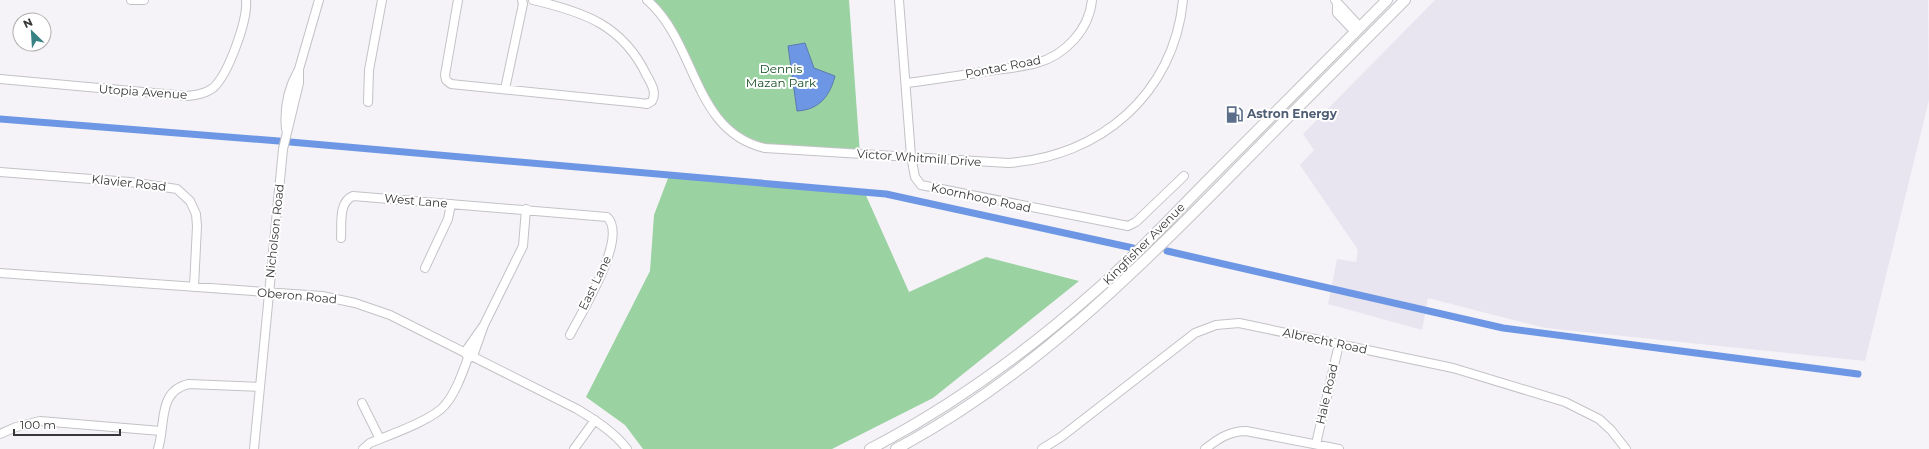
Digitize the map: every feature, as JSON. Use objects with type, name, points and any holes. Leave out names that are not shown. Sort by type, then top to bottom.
[{"type":"street","points":[[131,0],[144,0]]},
{"type":"street","name":"Utopia Avenue","points":[[0,79],[187,96],[200,94],[213,88],[221,80],[228,69],[244,18],[246,0]]},
{"type":"street","name":"Nicholson Road","points":[[254,449],[286,133],[285,116],[289,91],[299,69],[319,0]]},
{"type":"street","points":[[368,102],[369,70],[382,0]]},
{"type":"street","points":[[458,0],[445,75],[446,80],[454,85],[640,103],[650,103],[654,99],[654,91],[643,67],[619,35],[595,20],[576,11],[533,0]]},
{"type":"street","name":"Victor Whitmill Drive","points":[[647,0],[671,28],[712,111],[736,137],[766,148],[910,156],[997,163],[1021,162],[1050,157],[1095,138],[1121,121],[1132,111],[1160,73],[1175,41],[1183,0]]},
{"type":"street","name":"Koornhoop Road","points":[[901,0],[910,156],[915,177],[921,185],[1128,226],[1136,222],[1184,176]]},
{"type":"street","name":"Pontac Road","points":[[906,84],[1031,64],[1048,59],[1074,40],[1089,16],[1092,0]]},
{"type":"street","name":"Kingfisher Avenue","points":[[870,449],[927,417],[968,390],[1063,319],[1143,246],[1387,0]]},
{"type":"street","name":"Kingfisher Avenue","points":[[896,449],[934,428],[995,387],[1040,354],[1102,302],[1204,203],[1405,0]]},
{"type":"street","points":[[505,89],[525,1]]},
{"type":"street","points":[[1336,1],[1337,13],[1358,29]]},
{"type":"street","name":"Klavier Road","points":[[0,172],[136,183],[177,188],[190,201],[196,214],[197,226],[194,287]]},
{"type":"street","name":"West Lane","points":[[341,238],[344,204],[353,196],[526,209]]},
{"type":"street","points":[[425,268],[448,220],[451,204]]},
{"type":"street","points":[[363,449],[370,443],[429,417],[442,408],[454,391],[469,356],[522,246],[526,209]]},
{"type":"street","name":"East Lane","points":[[526,209],[601,215],[607,217],[613,225],[610,254],[570,335]]},
{"type":"street","name":"Oberon Road","points":[[0,273],[269,294],[322,296],[355,303],[390,316],[594,420],[620,440],[627,449]]},
{"type":"street","name":"Albrecht Road","points":[[1042,449],[1061,437],[1183,341],[1209,327],[1227,323],[1243,324],[1453,368],[1565,402],[1599,419],[1616,435],[1626,449]]},
{"type":"street","name":"Hale Road","points":[[1316,444],[1339,344]]},
{"type":"street","points":[[158,449],[163,412],[169,396],[178,388],[189,384],[260,387]]},
{"type":"street","points":[[362,403],[380,439]]},
{"type":"street","points":[[574,449],[594,420]]},
{"type":"street","points":[[0,434],[20,425],[40,421],[161,431]]},
{"type":"street","points":[[1205,449],[1223,436],[1240,431],[1252,431],[1339,449]]},
{"type":"shaded area","points":[[1435,0],[1928,0],[1929,100],[1865,361],[1545,328],[1428,298],[1422,330],[1328,304],[1337,259],[1356,262],[1358,250],[1300,165],[1314,150],[1303,134]]},
{"type":"green space","name":"Dennis Mazan Park","points":[[653,0],[849,0],[860,155],[762,150],[734,135],[712,110],[670,25]]},
{"type":"green space","points":[[670,173],[864,191],[909,292],[986,257],[1079,281],[933,398],[832,449],[643,449],[625,425],[586,397],[650,271],[654,215]]},
{"type":"water","points":[[805,43],[814,68],[835,76],[827,96],[822,101],[812,108],[797,111],[788,46]]},
{"type":"waterway","points":[[0,119],[279,141]]},
{"type":"waterway","points":[[290,142],[886,194],[1133,248]]},
{"type":"waterway","points":[[1167,251],[1503,328],[1858,374]]},
{"type":"place","name":"Astron Energy","points":[[1234,114]]}]
